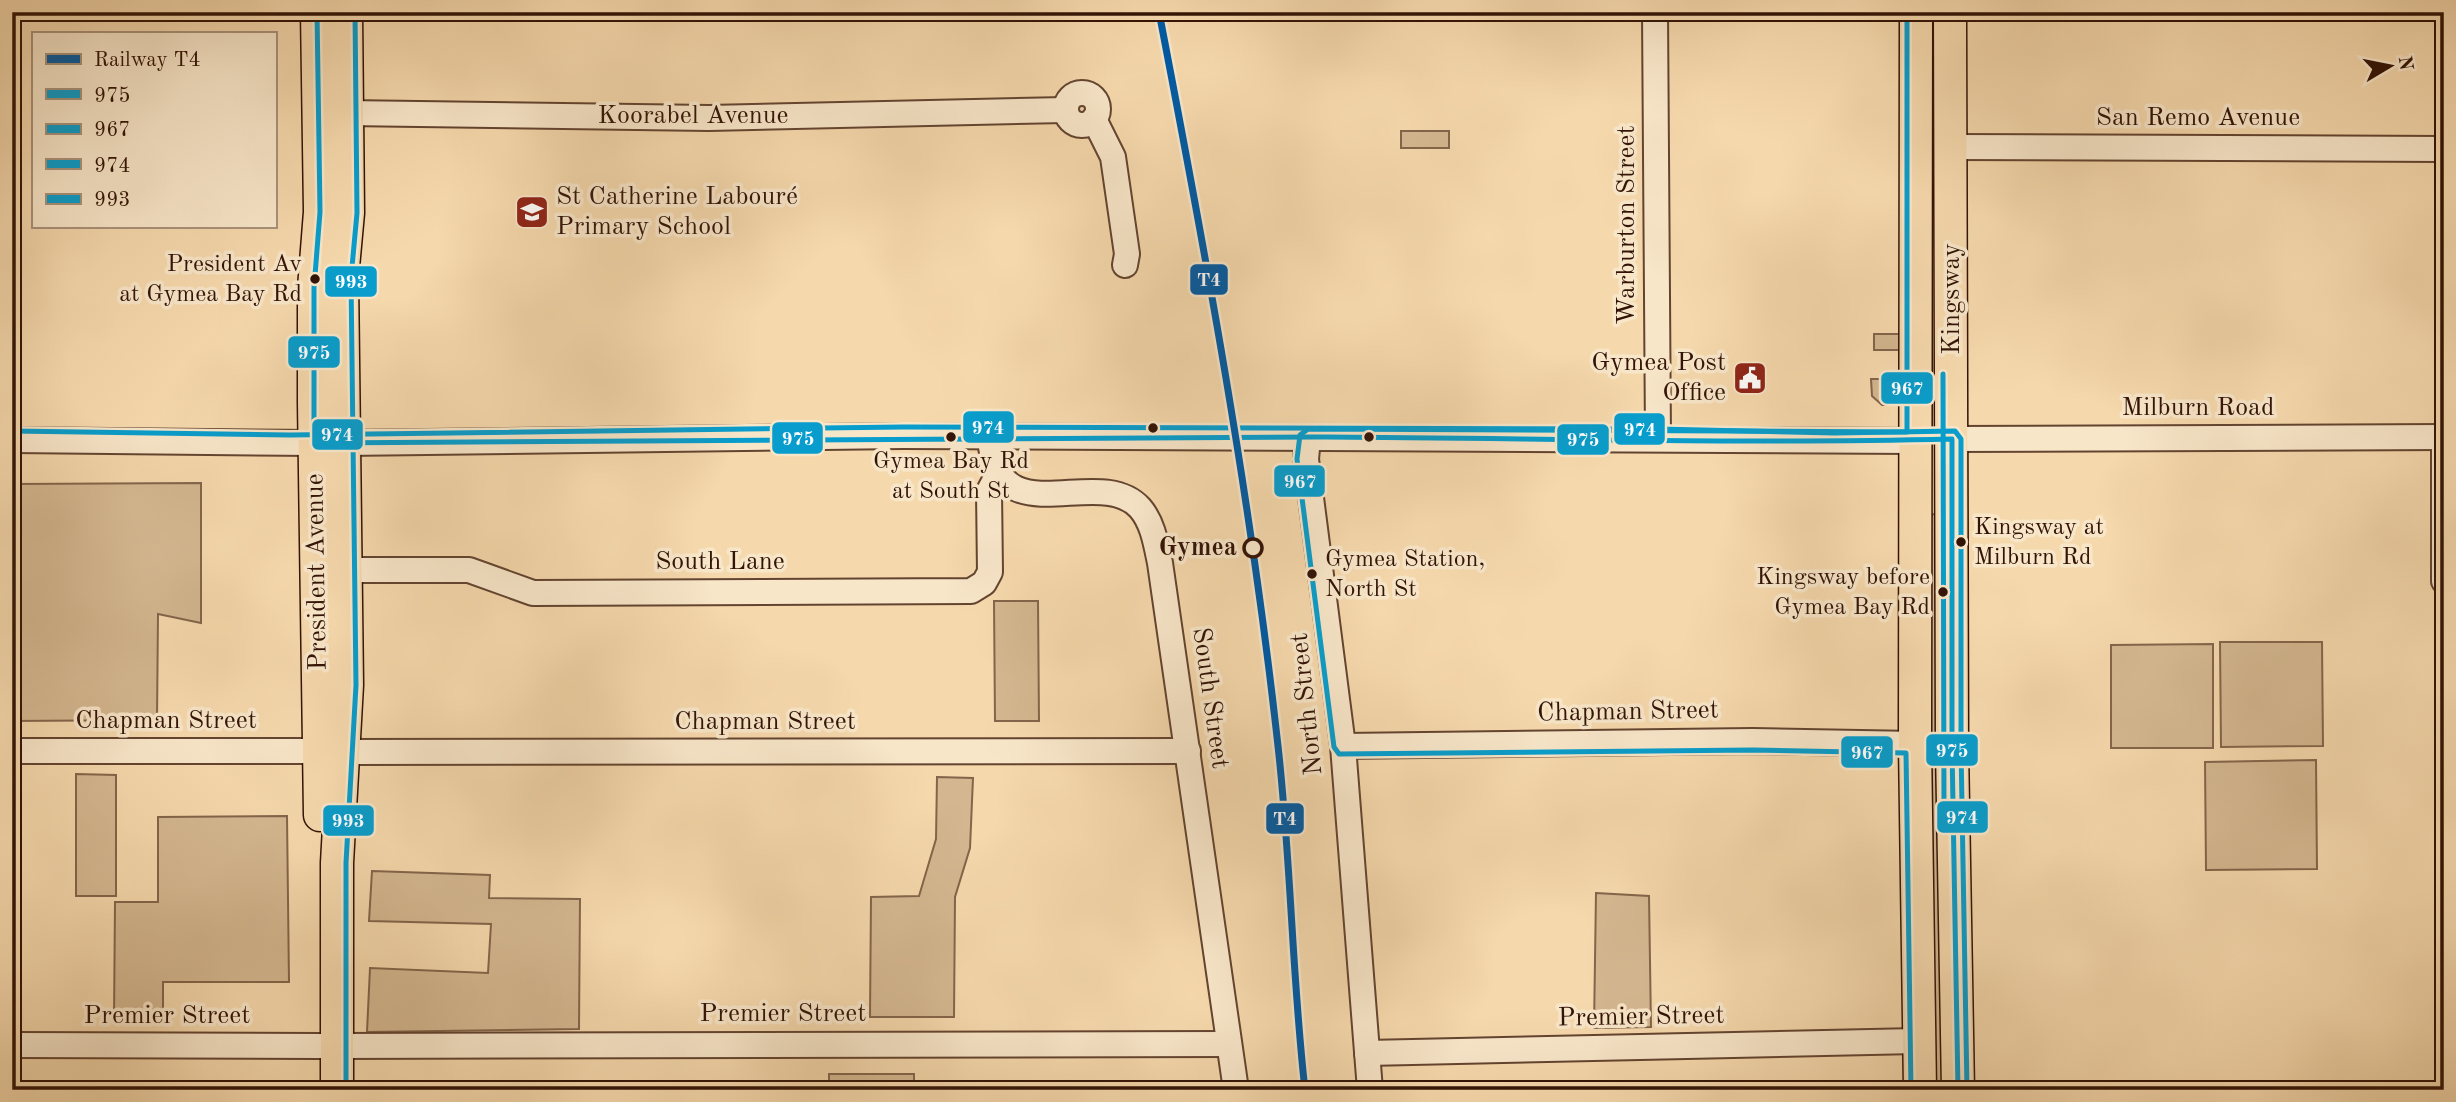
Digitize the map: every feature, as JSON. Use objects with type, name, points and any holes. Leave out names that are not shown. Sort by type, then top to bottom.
[{"type":"main road","name":"President Avenue","points":[[317,12],[333,113]]},
{"type":"main road","name":"President Avenue","points":[[331,752],[346,685],[345,570],[314,288],[320,212],[346,12]]},
{"type":"main road","name":"Kingsway","points":[[1916,12],[1914,744],[1917,1041],[1920,1090]]},
{"type":"main road","name":"Kingsway","points":[[1950,12],[1952,748],[1958,1090]]},
{"type":"main road","points":[[1916,441],[1952,439]]},
{"type":"main road","name":"President Avenue","points":[[322,1090],[330,1046],[337,863],[331,752],[329,443]]},
{"type":"main road","name":"President Avenue","points":[[330,1046],[337,1090]]},
{"type":"street","name":"Warburton Street","points":[[1655,12],[1658,438]]},
{"type":"street","name":"Koorabel Avenue","points":[[333,113],[709,118],[1066,110],[1070,98],[1075,94],[1087,93],[1096,101],[1094,118],[1113,157],[1127,254],[1125,265]]},
{"type":"street","name":"San Remo Avenue","points":[[1952,147],[2444,149]]},
{"type":"street","points":[[12,440],[329,443],[990,436],[1916,441]]},
{"type":"street","points":[[990,436],[999,474]]},
{"type":"street","name":"Milburn Road","points":[[1952,439],[2444,437]]},
{"type":"street","name":"North Street","points":[[1308,438],[1306,459],[1343,746],[1370,1090]]},
{"type":"street","points":[[2443,579],[2444,447]]},
{"type":"street","name":"South Lane","points":[[345,570],[469,570],[533,593],[971,591],[984,583],[990,572],[989,491],[999,474]]},
{"type":"street","name":"South Street","points":[[999,474],[1009,483],[1048,496],[1091,493],[1125,497],[1138,505],[1148,518],[1160,563],[1236,1090]]},
{"type":"street","name":"Chapman Street","points":[[1343,746],[1753,741],[1914,744]]},
{"type":"street","name":"Chapman Street","points":[[12,751],[1188,751]]},
{"type":"street","name":"Premier Street","points":[[1367,1054],[1917,1041]]},
{"type":"street","name":"Premier Street","points":[[12,1045],[1229,1044]]},
{"type":"shaded area","points":[[1401,131],[1449,131],[1449,148],[1401,148]]},
{"type":"shaded area","points":[[1874,334],[1900,334],[1900,350],[1874,350]]},
{"type":"shaded area","points":[[1871,379],[1903,379],[1903,405],[1882,405],[1872,396]]},
{"type":"shaded area","points":[[201,483],[201,623],[158,614],[157,720],[12,721],[12,484]]},
{"type":"shaded area","points":[[1939,513],[1944,1090],[1933,1090],[1930,515]]},
{"type":"shaded area","points":[[994,601],[1038,601],[1039,721],[995,721]]},
{"type":"shaded area","points":[[2220,642],[2322,642],[2323,746],[2221,747]]},
{"type":"shaded area","points":[[2213,644],[2213,748],[2111,748],[2111,645]]},
{"type":"shaded area","points":[[2316,760],[2317,869],[2206,870],[2205,762]]},
{"type":"shaded area","points":[[76,774],[116,775],[116,896],[76,896]]},
{"type":"shaded area","points":[[937,777],[973,778],[970,848],[955,897],[954,1017],[870,1017],[871,897],[919,896],[936,839]]},
{"type":"shaded area","points":[[287,816],[289,982],[163,982],[163,1021],[114,1021],[115,902],[158,902],[158,817]]},
{"type":"shaded area","points":[[372,871],[490,875],[489,898],[580,899],[579,1029],[367,1032],[370,968],[488,973],[491,924],[369,921]]},
{"type":"shaded area","points":[[1596,893],[1649,896],[1651,1027],[1594,1028]]},
{"type":"shaded area","points":[[829,1074],[914,1074],[914,1090],[829,1090]]},
{"type":"rail line","name":"T4","points":[[1159,12],[1210,287],[1255,562],[1282,789],[1305,1090]]},
{"type":"transit line","name":"975","points":[[317,12],[320,212],[314,288],[314,443],[1073,437],[1718,441],[1952,439],[1952,748],[1958,1090]]},
{"type":"transit line","name":"993","points":[[346,1090],[346,863],[356,685],[351,278],[357,213],[355,12]]},
{"type":"transit line","name":"967","points":[[1907,12],[1907,432],[1308,429],[1300,435],[1297,459],[1334,747],[1339,754],[1753,750],[1906,753],[1911,1090]]},
{"type":"transit line","name":"967","points":[[1943,374],[1944,812]]},
{"type":"transit line","name":"974","points":[[12,431],[290,435],[903,427],[1658,429],[1835,433],[1955,431],[1961,439],[1961,748],[1967,1090]]},
{"type":"place","name":"St Catherine Labouré Primary School","points":[[532,212]]},
{"type":"place","name":"President Av at Gymea Bay Rd","points":[[315,279]]},
{"type":"place","name":"Gymea Post Office","points":[[1750,378]]},
{"type":"place","name":"Gymea Bay Rd at South St","points":[[951,437]]},
{"type":"place","name":"Kingsway at Milburn Rd","points":[[1961,542]]},
{"type":"place","name":"Gymea","points":[[1253,548]]},
{"type":"place","name":"Gymea Station, North St","points":[[1312,574]]},
{"type":"place","name":"Kingsway before Gymea Bay Rd","points":[[1943,592]]}]
